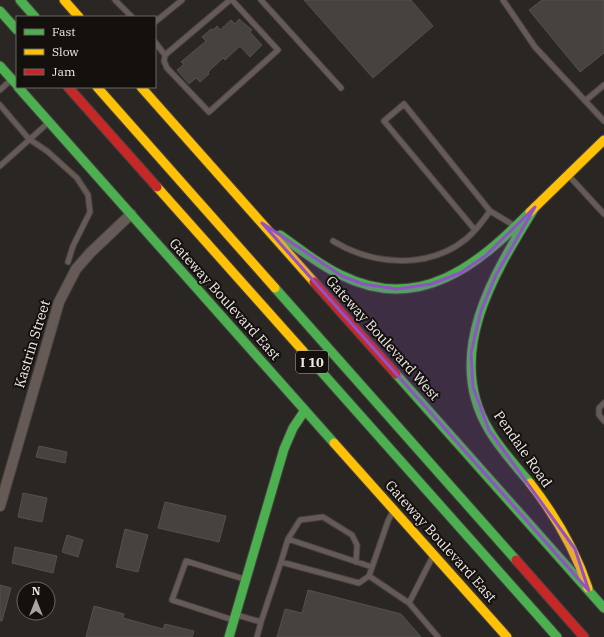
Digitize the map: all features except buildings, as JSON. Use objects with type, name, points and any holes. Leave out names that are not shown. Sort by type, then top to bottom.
[{"type":"main road","points":[[20,0],[34,16]]},
{"type":"main road","points":[[64,0],[78,16]]},
{"type":"main road","points":[[0,11],[16,29]]},
{"type":"main road","name":"Gateway Boulevard East","points":[[0,66],[16,84]]},
{"type":"main road","name":"Gateway Boulevard East","points":[[19,88],[507,637]]},
{"type":"main road","name":"I 10","points":[[69,88],[557,637]]},
{"type":"main road","name":"I 10","points":[[98,88],[584,637]]},
{"type":"main road","name":"Gateway Boulevard West","points":[[142,88],[604,608]]},
{"type":"main road","name":"Pendale Road","points":[[262,223],[342,276],[363,284],[397,289],[431,284],[460,273],[485,256],[567,173],[604,140]]},
{"type":"main road","name":"Pendale Road","points":[[535,207],[499,269],[481,311],[472,353],[473,387],[482,416],[489,430],[554,516],[574,549],[583,568],[589,591]]},
{"type":"main road","points":[[229,637],[284,449],[293,428],[305,410]]},
{"type":"street","name":"Kastrin Street","points":[[0,506],[59,302],[76,269],[91,252],[132,214]]},
{"type":"lane","points":[[115,0],[131,16]]},
{"type":"lane","points":[[156,21],[182,0]]},
{"type":"lane","points":[[231,0],[278,50],[208,112],[168,68],[164,61],[165,55],[231,0]]},
{"type":"lane","points":[[261,0],[341,88]]},
{"type":"lane","points":[[504,0],[535,47],[604,121]]},
{"type":"lane","points":[[156,43],[165,55]]},
{"type":"lane","points":[[0,90],[16,84]]},
{"type":"lane","points":[[585,101],[604,85]]},
{"type":"lane","points":[[475,230],[384,122],[404,104],[490,211],[516,226]]},
{"type":"lane","points":[[0,105],[29,139],[47,151],[78,178],[88,195],[90,212],[73,246],[68,262]]},
{"type":"lane","points":[[0,166],[49,122]]},
{"type":"lane","points":[[567,173],[604,214]]},
{"type":"lane","points":[[333,242],[364,257],[381,260],[408,260],[428,257],[465,240],[490,211]]},
{"type":"lane","points":[[604,403],[599,408],[599,415],[604,421]]},
{"type":"lane","points":[[281,562],[360,583],[369,576],[388,521],[394,510]]},
{"type":"lane","points":[[258,637],[261,622],[288,539],[300,520],[323,517],[352,535],[357,545],[356,562]]},
{"type":"lane","points":[[288,539],[372,567]]},
{"type":"lane","points":[[408,603],[433,554]]},
{"type":"lane","points":[[246,580],[186,561],[172,600],[235,617],[261,622]]},
{"type":"lane","points":[[369,576],[408,603],[438,637]]},
{"type":"highlighted area","points":[[535,207],[496,275],[481,311],[471,353],[473,387],[489,430],[575,549],[589,591],[262,223],[342,276],[363,284],[397,289],[431,284],[460,273],[485,256]]},
{"type":"traffic: fast","points":[[20,0],[34,16]]},
{"type":"traffic: fast","points":[[0,11],[16,29]]},
{"type":"traffic: fast","points":[[0,66],[16,84]]},
{"type":"traffic: fast","points":[[19,88],[334,443]]},
{"type":"traffic: fast","points":[[530,483],[503,451],[489,430],[476,401],[471,372],[473,343],[480,314],[504,259],[535,207]]},
{"type":"traffic: fast","points":[[280,235],[317,262],[341,275],[369,286],[396,289],[421,286],[445,278],[468,266],[490,250],[530,212]]},
{"type":"traffic: fast","points":[[275,288],[516,560]]},
{"type":"traffic: fast","points":[[303,351],[557,637]]},
{"type":"traffic: fast","points":[[396,374],[604,608]]},
{"type":"traffic: fast","points":[[229,637],[284,449],[293,428],[305,410]]},
{"type":"traffic: slow","points":[[64,0],[78,16]]},
{"type":"traffic: slow","points":[[98,88],[275,288]]},
{"type":"traffic: slow","points":[[142,88],[314,282]]},
{"type":"traffic: slow","points":[[530,212],[604,140]]},
{"type":"traffic: slow","points":[[157,187],[303,351]]},
{"type":"traffic: slow","points":[[334,443],[507,637]]},
{"type":"traffic: slow","points":[[530,483],[548,507],[564,533],[571,546],[588,588]]},
{"type":"traffic: jam","points":[[69,88],[157,187]]},
{"type":"traffic: jam","points":[[314,282],[396,374]]},
{"type":"traffic: jam","points":[[516,560],[584,637]]}]
